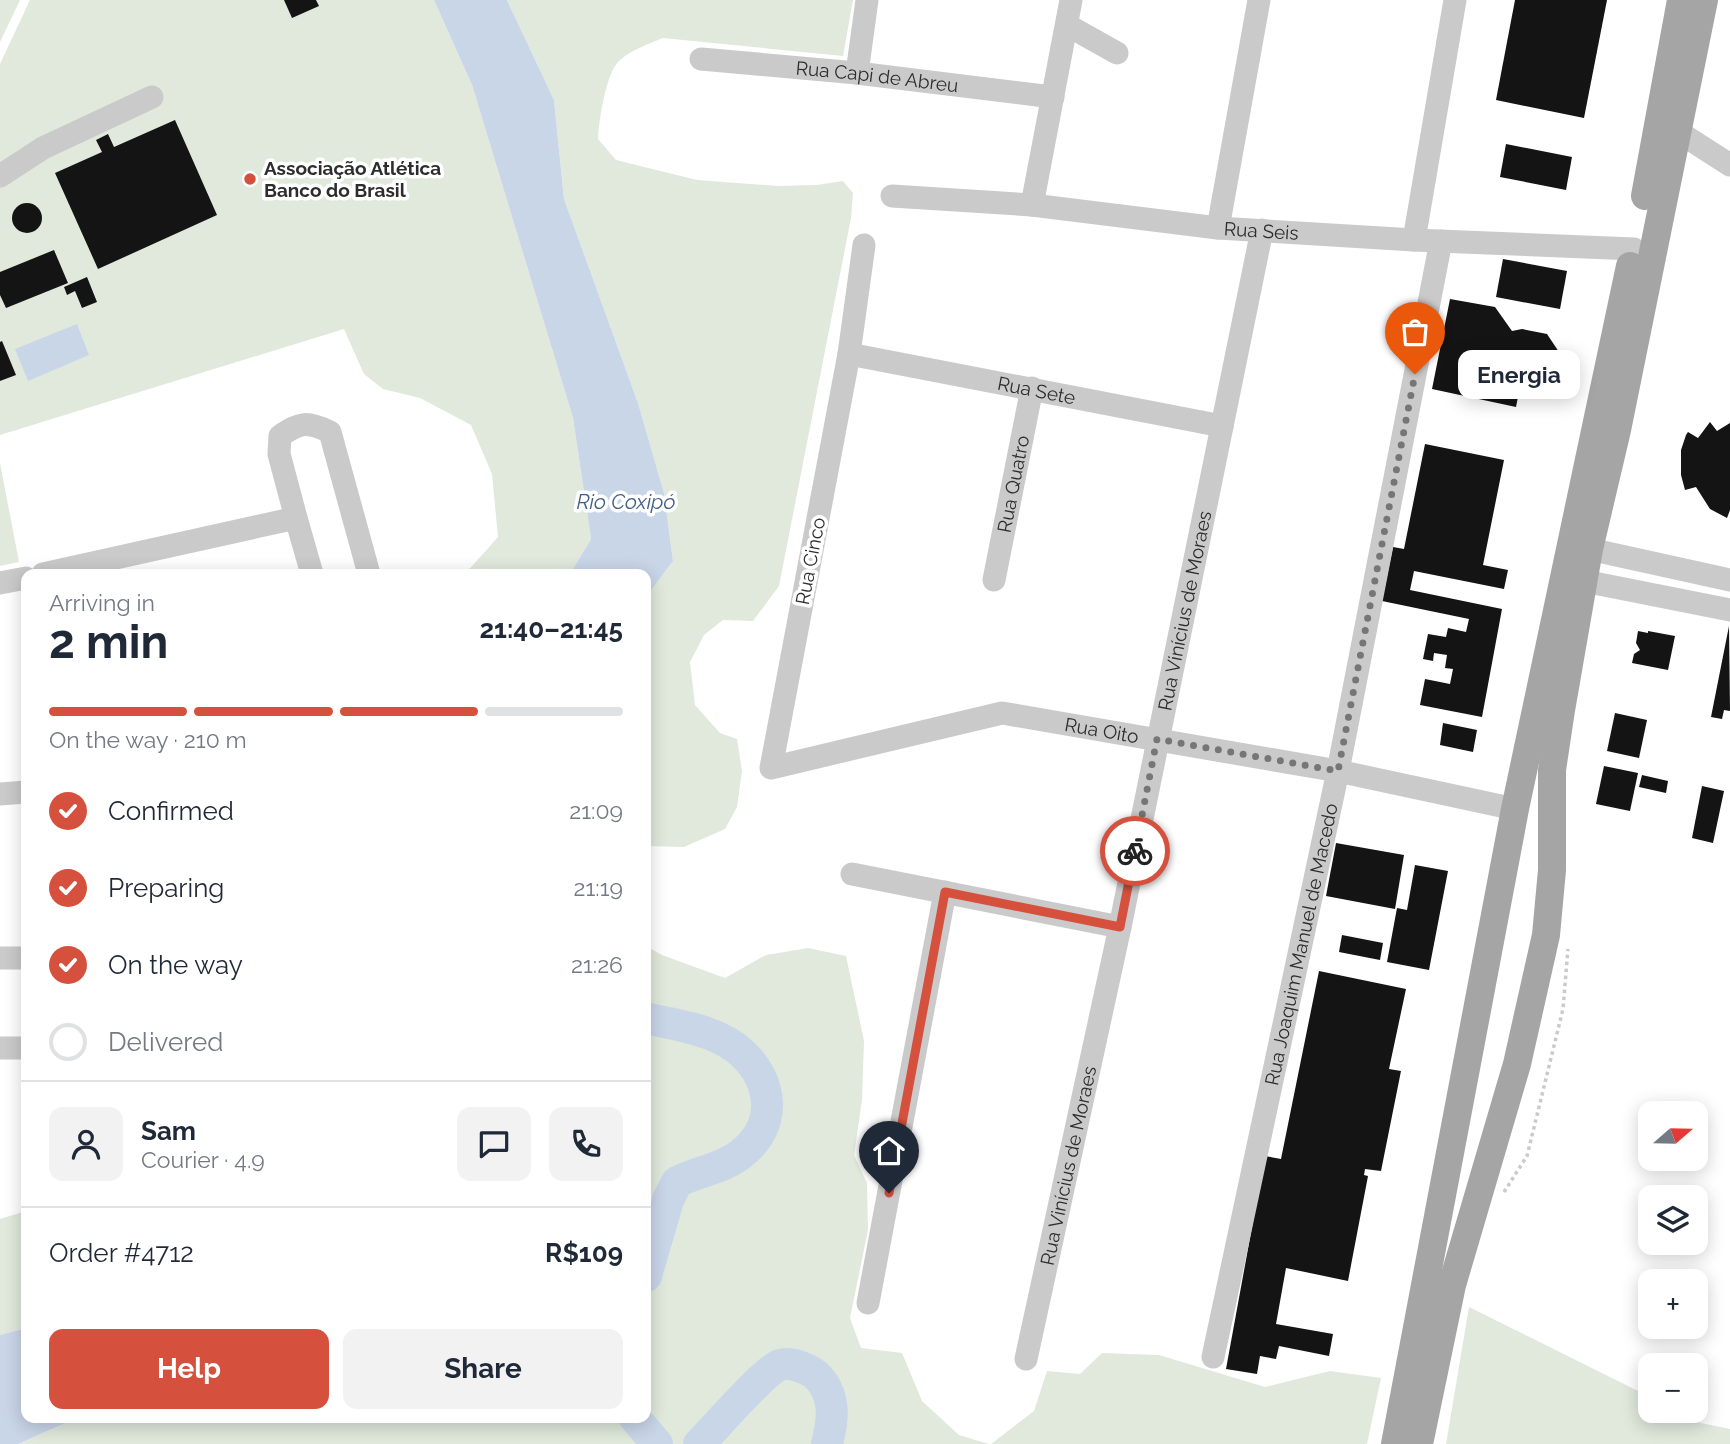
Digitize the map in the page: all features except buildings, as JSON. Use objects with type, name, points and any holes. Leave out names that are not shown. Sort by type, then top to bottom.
[{"type":"main road","points":[[1395,1444],[1452,1285],[1517,1064],[1546,935],[1552,870],[1552,770],[1589,549],[1617,429],[1634,249],[1681,0]]},
{"type":"main road","points":[[1419,1444],[1421,1375],[1516,809],[1628,319],[1677,131],[1704,0]]},
{"type":"street","points":[[857,73],[867,0]]},
{"type":"street","points":[[1032,205],[1071,0]]},
{"type":"street","points":[[1218,228],[1259,0]]},
{"type":"street","points":[[1414,240],[1455,0]]},
{"type":"street","points":[[1067,24],[1117,53]]},
{"type":"street","name":"Rua Capi de Abreu","points":[[701,59],[857,73],[1053,97]]},
{"type":"street","points":[[0,176],[44,148],[152,97]]},
{"type":"street","points":[[1677,131],[1730,165]]},
{"type":"street","name":"Rua Seis","points":[[892,196],[1032,205],[1218,228],[1441,242],[1634,249]]},
{"type":"street","name":"Rua Vinícius de Moraes","points":[[1026,1359],[1120,927],[1262,230]]},
{"type":"street","name":"Rua Joaquim Manuel de Macedo","points":[[1213,1357],[1338,771],[1441,242]]},
{"type":"street","name":"Rua Cinco","points":[[771,768],[849,354],[864,245]]},
{"type":"street","name":"Rua Sete","points":[[849,354],[1222,426]]},
{"type":"street","name":"Rua Quatro","points":[[994,580],[1032,388]]},
{"type":"street","points":[[311,569],[279,454],[280,436],[296,426],[313,424],[330,432],[368,569]]},
{"type":"street","points":[[66,569],[296,518]]},
{"type":"street","points":[[1589,549],[1730,580]]},
{"type":"street","points":[[0,583],[21,579]]},
{"type":"street","points":[[1584,581],[1730,610]]},
{"type":"street","name":"Rua Oito","points":[[771,768],[1002,713],[1338,771],[1516,809]]},
{"type":"street","points":[[0,794],[21,792]]},
{"type":"street","points":[[852,874],[1120,927]]},
{"type":"street","points":[[868,1303],[945,892]]},
{"type":"street","points":[[0,958],[21,958]]},
{"type":"street","points":[[0,1048],[21,1048]]},
{"type":"path","points":[[1501,1198],[1527,1156],[1563,1009],[1568,944]]},
{"type":"shaded area","points":[[0,0],[20,0],[0,42]]},
{"type":"shaded area","name":"Associação Atlética Banco do Brasil","points":[[30,0],[434,0],[472,85],[573,418],[591,539],[573,569],[469,569],[498,537],[492,474],[471,425],[420,398],[383,389],[364,374],[344,329],[0,435],[0,64]]},
{"type":"shaded area","points":[[507,0],[853,0],[843,56],[663,38],[634,50],[619,61],[610,76],[604,97],[598,139],[616,160],[697,180],[778,186],[843,181],[853,193],[851,218],[779,586],[753,621],[723,620],[704,635],[690,662],[695,705],[720,733],[737,739],[742,771],[737,807],[725,829],[684,847],[651,846],[651,590],[673,561],[664,493],[638,403],[564,199],[554,100]]},
{"type":"shaded area","points":[[0,463],[19,562],[0,566]]},
{"type":"shaded area","points":[[808,948],[846,956],[864,1041],[862,1100],[854,1155],[867,1183],[868,1230],[850,1318],[861,1348],[902,1353],[922,1401],[959,1435],[989,1444],[18,1444],[66,1423],[651,1423],[651,949],[725,978],[766,955]]},
{"type":"shaded area","points":[[21,1213],[21,1329],[0,1335],[0,1219]]},
{"type":"shaded area","points":[[1469,1307],[1638,1391],[1638,1423],[1701,1423],[1730,1429],[1730,1444],[1446,1444]]},
{"type":"shaded area","points":[[1102,1353],[1159,1355],[1265,1387],[1330,1371],[1381,1378],[1367,1444],[991,1444],[1034,1411],[1047,1371],[1080,1374]]},
{"type":"water","name":"Rio Coxipó","points":[[434,0],[507,0],[554,100],[564,199],[638,403],[664,493],[673,561],[651,590],[651,569],[573,569],[591,539],[573,418],[472,85]]},
{"type":"water","points":[[77,324],[89,355],[28,381],[15,349]]},
{"type":"water","points":[[21,1329],[21,1423],[66,1423],[18,1444],[0,1444],[0,1335]]},
{"type":"waterway","points":[[651,1019],[701,1031],[736,1048],[749,1060],[759,1075],[767,1107],[764,1124],[755,1140],[741,1154],[727,1163],[677,1182],[668,1200],[651,1259]]},
{"type":"waterway","points":[[699,1444],[763,1377],[785,1364],[795,1365],[816,1375],[828,1393],[832,1409],[827,1444]]},
{"type":"waterway","points":[[639,1423],[657,1444]]},
{"type":"way so far","points":[[1135,851],[1157,739],[1338,771],[1415,374]]},
{"type":"place","name":"Associação Atlética Banco do Brasil","points":[[250,179]]},
{"type":"place","name":"Energia","points":[[1415,374]]},
{"type":"route","points":[[889,1193],[945,892],[1120,927],[1135,851]]}]
